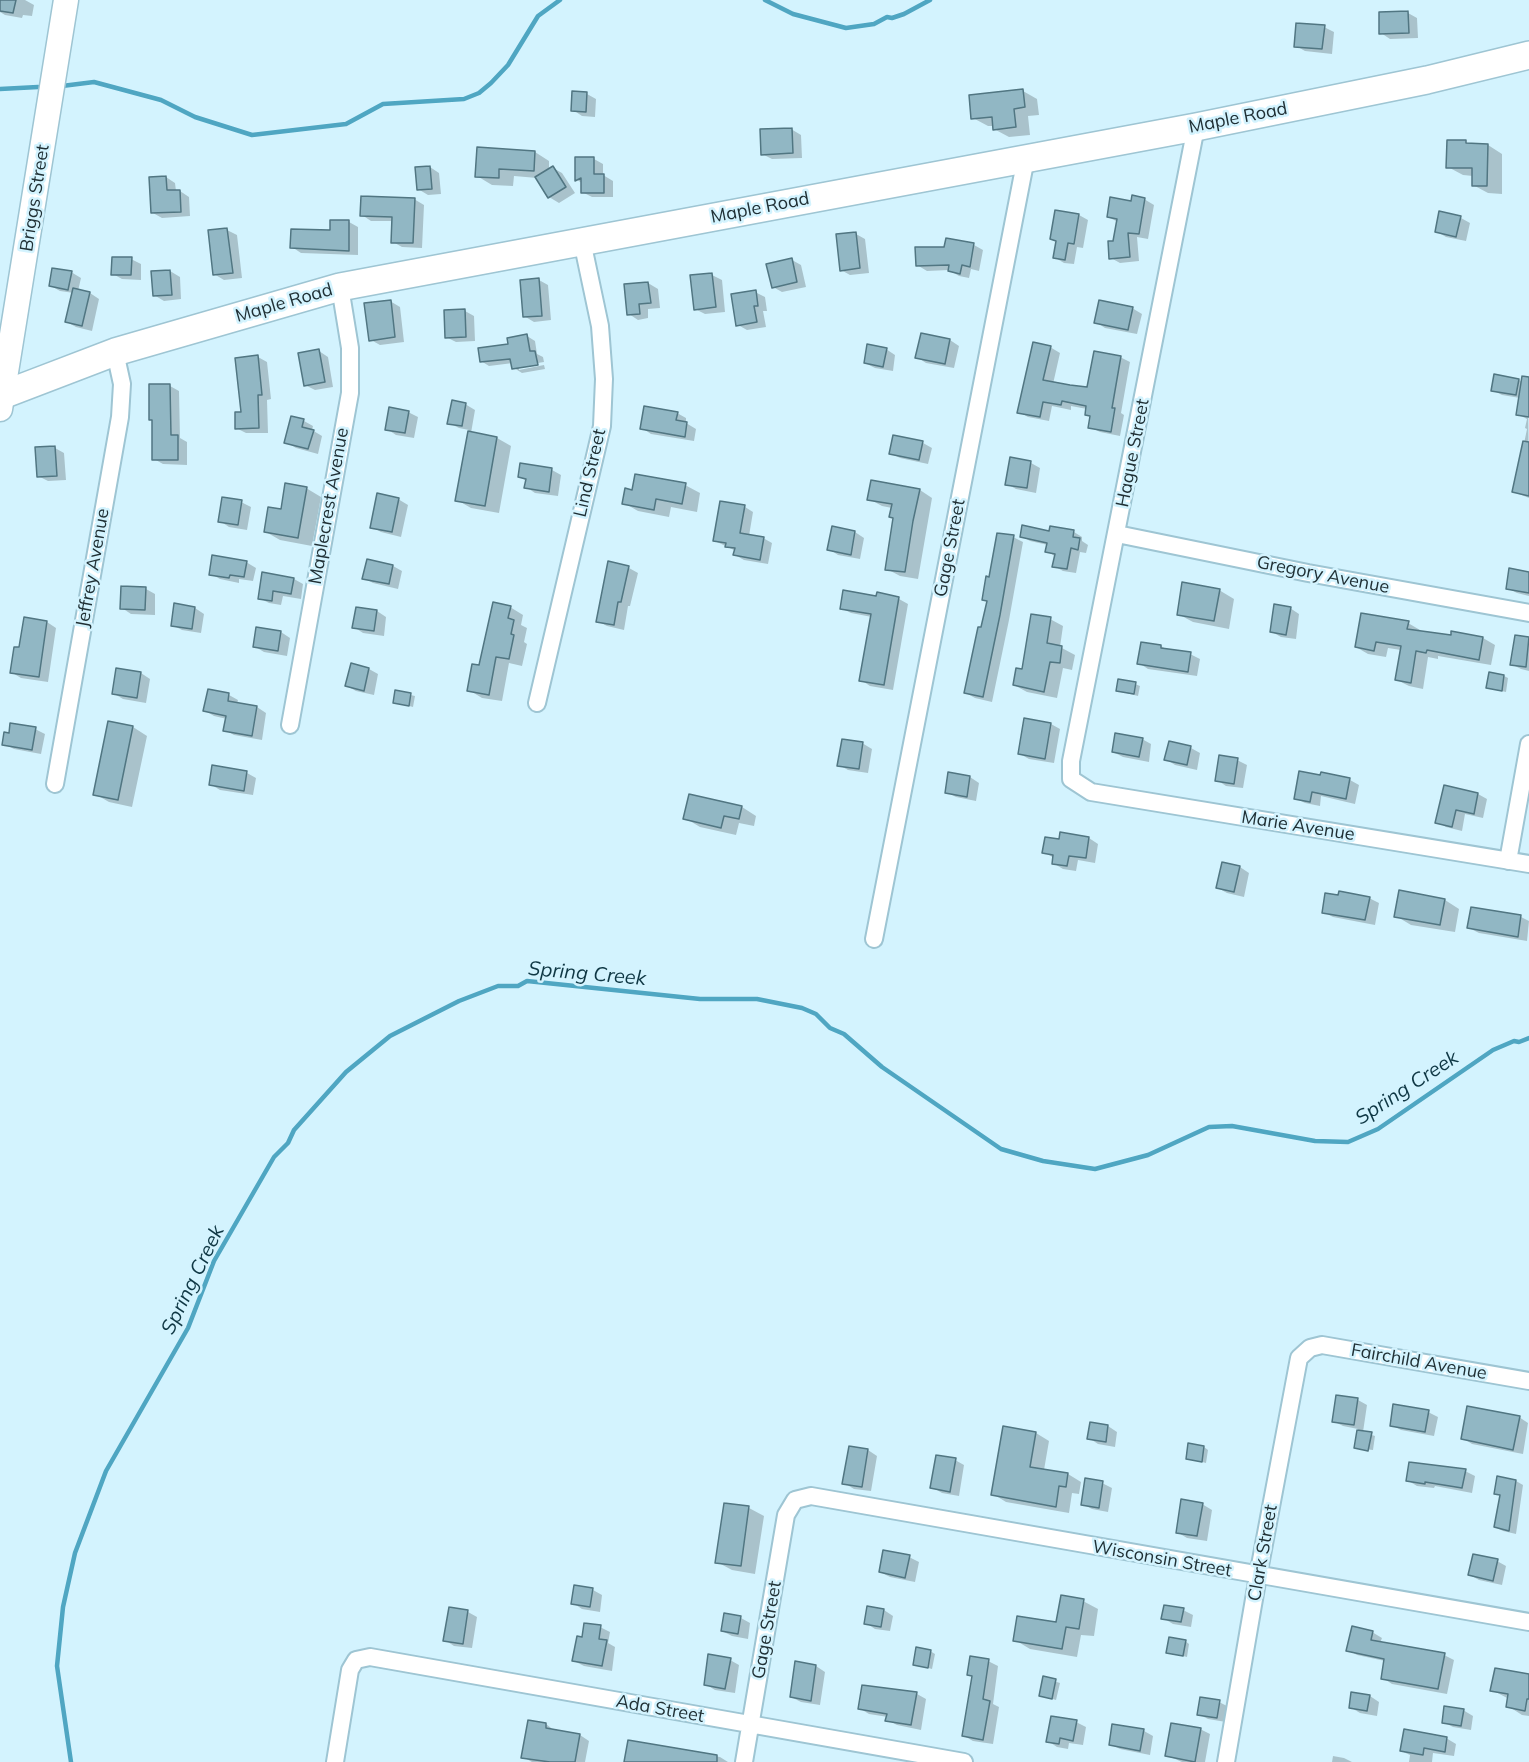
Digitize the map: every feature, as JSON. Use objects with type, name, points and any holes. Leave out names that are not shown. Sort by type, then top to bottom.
[{"type":"main road","name":"Maple Road","points":[[1,400],[115,352],[340,287],[1196,127],[1427,80],[1529,55]]},
{"type":"street","name":"Briggs Street","points":[[1,400],[66,0]]},
{"type":"street","name":"Hague Street","points":[[1071,779],[1071,761],[1196,127]]},
{"type":"street","name":"Gage Street","points":[[874,939],[1026,158]]},
{"type":"street","name":"Lind Street","points":[[537,703],[602,426],[604,380],[600,326],[582,241]]},
{"type":"street","name":"Maplecrest Avenue","points":[[290,725],[350,393],[350,348],[340,287]]},
{"type":"street","name":"Jeffrey Avenue","points":[[55,784],[120,417],[122,384],[115,352]]},
{"type":"street","name":"Gregory Avenue","points":[[1117,534],[1308,573],[1529,613]]},
{"type":"street","points":[[1508,861],[1529,744]]},
{"type":"street","name":"Marie Avenue","points":[[1071,779],[1091,792],[1529,864]]},
{"type":"street","name":"Fairchild Avenue","points":[[1310,1348],[1322,1345],[1529,1381]]},
{"type":"street","name":"Clark Street","points":[[1226,1762],[1299,1358],[1310,1348]]},
{"type":"street","name":"Wisconsin Street","points":[[795,1500],[811,1496],[1529,1622]]},
{"type":"street","name":"Gage Street","points":[[744,1762],[786,1515],[795,1500]]},
{"type":"street","name":"Ada Street","points":[[334,1762],[350,1670],[356,1660],[370,1657],[964,1762]]},
{"type":"building","points":[[0,0],[16,0],[13,13],[0,11]]},
{"type":"building","points":[[1408,11],[1409,33],[1379,34],[1379,12]]},
{"type":"building","points":[[1296,23],[1325,25],[1322,49],[1294,47]]},
{"type":"building","points":[[1023,89],[1025,107],[1014,109],[1016,127],[993,130],[992,117],[971,119],[969,95]]},
{"type":"building","points":[[572,91],[587,92],[586,112],[571,111]]},
{"type":"building","points":[[792,128],[793,153],[761,155],[760,129]]},
{"type":"building","points":[[1447,140],[1466,140],[1466,143],[1488,144],[1487,186],[1472,186],[1472,168],[1446,168]]},
{"type":"building","points":[[477,147],[535,151],[534,171],[499,169],[499,178],[475,177]]},
{"type":"building","points":[[575,157],[594,157],[594,174],[604,174],[604,193],[581,193],[581,178],[575,181]]},
{"type":"building","points":[[430,166],[432,189],[417,190],[415,167]]},
{"type":"building","points":[[553,166],[566,187],[548,198],[535,177]]},
{"type":"building","points":[[166,176],[167,190],[180,190],[181,212],[151,213],[149,177]]},
{"type":"building","points":[[1132,195],[1145,198],[1139,234],[1128,233],[1130,257],[1109,259],[1108,241],[1113,241],[1117,219],[1107,217],[1110,197],[1131,201]]},
{"type":"building","points":[[361,196],[415,198],[413,243],[391,243],[392,217],[360,216]]},
{"type":"building","points":[[1055,210],[1079,214],[1074,244],[1068,243],[1065,260],[1053,258],[1056,241],[1050,239]]},
{"type":"building","points":[[1439,211],[1461,216],[1456,237],[1435,232]]},
{"type":"building","points":[[330,220],[349,220],[349,251],[290,248],[291,229],[330,230]]},
{"type":"building","points":[[227,228],[233,273],[213,275],[208,230]]},
{"type":"building","points":[[856,232],[860,268],[840,271],[836,234]]},
{"type":"building","points":[[946,238],[974,243],[970,267],[962,265],[960,274],[948,271],[949,265],[916,266],[915,247],[944,247]]},
{"type":"building","points":[[112,257],[132,257],[131,275],[111,275]]},
{"type":"building","points":[[792,258],[797,282],[772,288],[766,264]]},
{"type":"building","points":[[52,268],[72,271],[68,290],[49,286]]},
{"type":"building","points":[[170,270],[172,295],[153,296],[151,271]]},
{"type":"building","points":[[712,273],[716,307],[694,310],[690,275]]},
{"type":"building","points":[[539,278],[542,316],[523,317],[520,280]]},
{"type":"building","points":[[648,282],[651,303],[639,304],[640,314],[627,315],[624,284]]},
{"type":"building","points":[[73,288],[90,292],[82,326],[65,322]]},
{"type":"building","points":[[756,290],[758,306],[754,306],[757,322],[736,326],[731,294]]},
{"type":"building","points":[[391,300],[395,337],[369,341],[364,303]]},
{"type":"building","points":[[1099,300],[1133,307],[1128,330],[1094,323]]},
{"type":"building","points":[[465,309],[466,337],[445,338],[444,310]]},
{"type":"building","points":[[921,333],[950,339],[945,364],[915,358]]},
{"type":"building","points":[[527,334],[530,351],[535,351],[538,365],[512,369],[510,359],[480,362],[478,348],[508,344],[507,338]]},
{"type":"building","points":[[1033,342],[1051,346],[1043,380],[1070,385],[1087,387],[1094,351],[1121,356],[1112,408],[1115,408],[1111,432],[1088,428],[1090,416],[1085,415],[1086,406],[1062,401],[1061,405],[1043,402],[1040,417],[1017,413]]},
{"type":"building","points":[[867,344],[887,348],[883,367],[864,363]]},
{"type":"building","points":[[319,349],[325,382],[304,386],[298,353]]},
{"type":"building","points":[[258,355],[262,395],[258,395],[259,428],[235,429],[235,412],[241,412],[235,358]]},
{"type":"building","points":[[1494,374],[1519,379],[1516,395],[1491,391]]},
{"type":"building","points":[[1522,376],[1529,377],[1529,417],[1516,415]]},
{"type":"building","points":[[149,384],[170,384],[171,435],[178,435],[178,460],[152,460]]},
{"type":"building","points":[[452,400],[466,403],[462,426],[447,424]]},
{"type":"building","points":[[644,406],[678,412],[676,420],[687,422],[685,437],[640,429]]},
{"type":"building","points":[[389,407],[409,411],[405,433],[385,430]]},
{"type":"building","points":[[291,416],[304,419],[302,427],[314,430],[308,449],[284,443]]},
{"type":"building","points":[[468,431],[497,437],[485,506],[455,501]]},
{"type":"building","points":[[893,435],[923,441],[919,460],[889,454]]},
{"type":"building","points":[[1523,441],[1529,442],[1529,496],[1512,492]]},
{"type":"building","points":[[55,446],[57,476],[37,477],[35,447]]},
{"type":"building","points":[[1010,457],[1031,461],[1027,488],[1005,485]]},
{"type":"building","points":[[520,463],[552,468],[549,492],[524,488],[526,479],[518,477]]},
{"type":"building","points":[[635,474],[686,483],[682,504],[656,499],[654,510],[622,504],[625,488],[632,490]]},
{"type":"building","points":[[871,480],[920,489],[905,572],[885,570],[893,518],[889,517],[892,504],[867,500]]},
{"type":"building","points":[[285,483],[307,487],[298,538],[264,532],[268,507],[281,509]]},
{"type":"building","points":[[377,493],[399,498],[392,532],[370,528]]},
{"type":"building","points":[[222,497],[242,500],[238,525],[218,522]]},
{"type":"building","points":[[720,501],[745,505],[740,533],[764,537],[760,560],[733,555],[735,548],[725,547],[726,543],[713,541]]},
{"type":"building","points":[[1022,525],[1049,531],[1050,526],[1074,530],[1073,537],[1080,538],[1078,550],[1071,548],[1067,569],[1052,567],[1055,554],[1045,552],[1047,543],[1020,537]]},
{"type":"building","points":[[832,526],[855,531],[851,555],[827,550]]},
{"type":"building","points":[[997,533],[1014,535],[983,697],[964,693],[978,627],[981,627],[987,601],[982,600],[986,576],[989,577]]},
{"type":"building","points":[[212,555],[247,561],[244,577],[230,575],[229,578],[209,575]]},
{"type":"building","points":[[367,559],[393,565],[389,584],[362,579]]},
{"type":"building","points":[[608,561],[629,566],[614,625],[596,622]]},
{"type":"building","points":[[1509,568],[1529,572],[1529,593],[1506,589]]},
{"type":"building","points":[[262,572],[294,578],[291,594],[273,591],[272,601],[258,599]]},
{"type":"building","points":[[1182,582],[1220,589],[1214,621],[1177,615]]},
{"type":"building","points":[[121,586],[146,587],[145,610],[120,609]]},
{"type":"building","points":[[843,590],[876,596],[877,592],[899,597],[884,685],[859,681],[871,614],[840,609]]},
{"type":"building","points":[[493,602],[511,606],[508,618],[514,620],[511,634],[514,635],[509,659],[496,657],[489,695],[467,691],[472,664],[479,665]]},
{"type":"building","points":[[174,603],[195,607],[192,629],[171,626]]},
{"type":"building","points":[[1274,604],[1291,607],[1286,635],[1270,632]]},
{"type":"building","points":[[356,607],[377,610],[374,631],[352,628]]},
{"type":"building","points":[[1361,613],[1409,621],[1407,629],[1451,635],[1451,631],[1483,637],[1479,660],[1427,650],[1426,653],[1416,651],[1411,683],[1395,680],[1401,646],[1376,642],[1374,651],[1355,647]]},
{"type":"building","points":[[1031,614],[1051,617],[1047,643],[1062,646],[1060,663],[1050,662],[1044,692],[1013,685],[1016,668],[1022,669]]},
{"type":"building","points":[[24,617],[47,621],[39,677],[10,673],[14,647],[19,647]]},
{"type":"building","points":[[256,627],[281,631],[278,651],[253,647]]},
{"type":"building","points":[[1515,635],[1529,637],[1526,667],[1510,665]]},
{"type":"building","points":[[1141,642],[1161,645],[1161,648],[1191,652],[1188,672],[1137,664]]},
{"type":"building","points":[[351,663],[369,668],[364,691],[345,686]]},
{"type":"building","points":[[116,668],[141,672],[137,698],[112,694]]},
{"type":"building","points":[[1489,672],[1504,675],[1502,691],[1486,688]]},
{"type":"building","points":[[1118,679],[1136,682],[1134,694],[1116,691]]},
{"type":"building","points":[[208,689],[229,693],[228,701],[257,706],[252,736],[223,731],[226,716],[203,711]]},
{"type":"building","points":[[395,690],[411,693],[409,706],[393,703]]},
{"type":"building","points":[[1024,718],[1051,723],[1045,759],[1018,754]]},
{"type":"building","points":[[108,721],[133,726],[118,800],[93,795]]},
{"type":"building","points":[[10,723],[36,727],[32,750],[2,745],[4,732],[9,733]]},
{"type":"building","points":[[1115,733],[1143,738],[1139,757],[1112,752]]},
{"type":"building","points":[[842,739],[863,742],[859,769],[837,766]]},
{"type":"building","points":[[1169,741],[1191,746],[1187,765],[1164,760]]},
{"type":"building","points":[[1219,755],[1238,758],[1234,784],[1215,781]]},
{"type":"building","points":[[212,765],[247,771],[244,791],[209,785]]},
{"type":"building","points":[[1299,771],[1320,775],[1321,772],[1350,778],[1346,799],[1312,792],[1310,802],[1294,799]]},
{"type":"building","points":[[948,772],[970,776],[967,797],[945,793]]},
{"type":"building","points":[[1444,785],[1478,793],[1474,814],[1456,810],[1452,827],[1435,823]]},
{"type":"building","points":[[689,794],[742,806],[739,819],[724,816],[721,828],[683,819]]},
{"type":"building","points":[[1060,832],[1089,837],[1086,858],[1069,856],[1067,866],[1052,864],[1053,855],[1042,853],[1045,837],[1059,839]]},
{"type":"building","points":[[1222,862],[1240,866],[1234,892],[1216,888]]},
{"type":"building","points":[[1399,890],[1445,899],[1440,925],[1394,917]]},
{"type":"building","points":[[1339,891],[1370,897],[1365,920],[1322,913],[1325,893],[1338,895]]},
{"type":"building","points":[[1471,907],[1521,915],[1518,937],[1467,928]]},
{"type":"building","points":[[1336,1395],[1358,1398],[1354,1425],[1332,1422]]},
{"type":"building","points":[[1393,1404],[1429,1410],[1425,1432],[1390,1426]]},
{"type":"building","points":[[1467,1406],[1520,1416],[1513,1450],[1461,1439]]},
{"type":"building","points":[[1090,1422],[1108,1425],[1106,1442],[1087,1439]]},
{"type":"building","points":[[1003,1426],[1036,1432],[1030,1467],[1068,1473],[1066,1487],[1059,1486],[1056,1507],[991,1495]]},
{"type":"building","points":[[1357,1430],[1372,1432],[1368,1451],[1354,1448]]},
{"type":"building","points":[[1188,1443],[1204,1446],[1202,1462],[1186,1459]]},
{"type":"building","points":[[849,1446],[868,1449],[862,1487],[842,1484]]},
{"type":"building","points":[[936,1455],[956,1458],[950,1492],[930,1488]]},
{"type":"building","points":[[1409,1462],[1466,1469],[1462,1488],[1406,1481]]},
{"type":"building","points":[[1497,1476],[1516,1480],[1509,1531],[1494,1527],[1500,1495],[1494,1494]]},
{"type":"building","points":[[1085,1478],[1103,1481],[1099,1508],[1081,1505]]},
{"type":"building","points":[[1181,1499],[1203,1503],[1197,1536],[1176,1533]]},
{"type":"building","points":[[724,1503],[749,1506],[741,1566],[715,1563]]},
{"type":"building","points":[[883,1550],[910,1555],[905,1578],[879,1572]]},
{"type":"building","points":[[1473,1554],[1498,1559],[1493,1581],[1468,1575]]},
{"type":"building","points":[[574,1585],[593,1588],[590,1607],[571,1604]]},
{"type":"building","points":[[1061,1595],[1084,1599],[1079,1629],[1066,1627],[1062,1649],[1013,1641],[1017,1616],[1056,1622]]},
{"type":"building","points":[[1164,1605],[1184,1608],[1181,1622],[1161,1619]]},
{"type":"building","points":[[867,1606],[884,1609],[881,1627],[864,1624]]},
{"type":"building","points":[[449,1607],[468,1610],[463,1644],[443,1641]]},
{"type":"building","points":[[724,1613],[741,1616],[738,1634],[721,1631]]},
{"type":"building","points":[[584,1623],[601,1625],[599,1639],[607,1640],[602,1666],[572,1661],[577,1636],[582,1637]]},
{"type":"building","points":[[1352,1626],[1373,1631],[1371,1640],[1445,1653],[1438,1689],[1381,1679],[1384,1659],[1346,1651]]},
{"type":"building","points":[[1169,1637],[1186,1640],[1183,1656],[1166,1653]]},
{"type":"building","points":[[916,1647],[931,1650],[928,1668],[913,1665]]},
{"type":"building","points":[[708,1654],[731,1658],[725,1689],[704,1685]]},
{"type":"building","points":[[970,1656],[989,1659],[983,1699],[990,1701],[983,1740],[962,1736],[972,1676],[967,1675]]},
{"type":"building","points":[[795,1661],[816,1665],[811,1701],[790,1697]]},
{"type":"building","points":[[1495,1668],[1529,1674],[1529,1699],[1527,1699],[1525,1711],[1506,1707],[1508,1694],[1490,1691]]},
{"type":"building","points":[[1043,1676],[1056,1679],[1052,1699],[1039,1696]]},
{"type":"building","points":[[862,1685],[917,1692],[911,1725],[885,1721],[887,1714],[858,1709]]},
{"type":"building","points":[[1351,1692],[1370,1695],[1367,1711],[1349,1708]]},
{"type":"building","points":[[1200,1697],[1220,1700],[1217,1718],[1197,1715]]},
{"type":"building","points":[[1444,1706],[1464,1709],[1461,1726],[1442,1723]]},
{"type":"building","points":[[1051,1716],[1077,1720],[1073,1741],[1060,1738],[1059,1744],[1046,1742]]},
{"type":"building","points":[[528,1720],[546,1723],[546,1728],[580,1734],[575,1762],[550,1762],[521,1758]]},
{"type":"building","points":[[1171,1723],[1201,1728],[1195,1762],[1165,1756]]},
{"type":"building","points":[[1112,1724],[1144,1729],[1140,1751],[1109,1745]]},
{"type":"building","points":[[1404,1729],[1447,1737],[1445,1752],[1424,1748],[1423,1755],[1400,1751]]},
{"type":"building","points":[[628,1740],[717,1755],[717,1762],[624,1762]]},
{"type":"waterway","points":[[62,86],[94,82],[161,100],[195,117],[252,135],[346,124],[383,104],[464,99],[479,93],[508,65],[538,16],[560,0]]},
{"type":"waterway","points":[[765,0],[793,14],[846,28],[874,24],[887,17],[892,18],[904,14],[930,0]]},
{"type":"waterway","points":[[0,89],[38,87]]},
{"type":"waterway","name":"Spring Creek","points":[[71,1762],[57,1666],[63,1607],[75,1553],[106,1471],[188,1328],[214,1261],[274,1157],[288,1143],[294,1130],[346,1072],[390,1036],[459,1001],[498,986],[518,986],[527,981],[700,999],[757,999],[802,1008],[816,1014],[830,1028],[844,1034],[882,1067],[1001,1149],[1043,1161],[1095,1169],[1148,1155],[1209,1127],[1232,1126],[1315,1141],[1348,1142],[1378,1129],[1493,1050],[1514,1041],[1519,1042],[1529,1038]]}]
